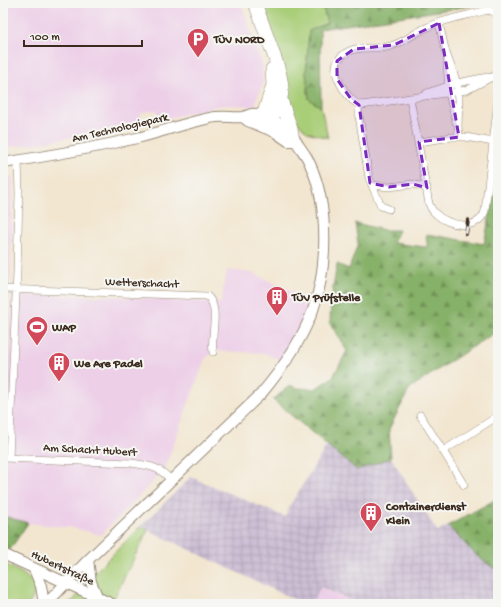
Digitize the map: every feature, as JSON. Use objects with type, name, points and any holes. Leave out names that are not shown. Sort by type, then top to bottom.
[{"type":"highway","points":[[250,3],[272,68],[273,85],[266,121]]},
{"type":"highway","points":[[256,3],[278,68],[281,83],[281,99],[294,137]]},
{"type":"highway","points":[[266,121],[281,99]]},
{"type":"street","points":[[496,75],[467,90],[419,96],[386,103],[359,105],[351,99],[337,79],[335,70],[337,61],[340,57],[359,47],[382,47],[399,43],[423,29],[484,10],[489,10],[498,14]]},
{"type":"street","points":[[439,23],[446,53],[457,83],[459,99],[459,137]]},
{"type":"street","points":[[446,53],[449,93],[458,126]]},
{"type":"street","points":[[419,96],[448,85],[496,75]]},
{"type":"street","points":[[410,98],[419,142],[422,171],[431,209],[438,216],[447,221],[471,225],[477,223],[485,211],[498,101]]},
{"type":"street","points":[[359,105],[359,116],[369,178],[381,206],[390,209]]},
{"type":"street","name":"Am Technologiepark","points":[[3,163],[75,151],[137,138],[211,118],[224,116],[243,117],[248,121],[266,121],[279,124],[294,137],[306,154],[316,182],[324,235],[324,258],[321,278],[312,311],[297,346],[284,366],[261,394],[171,480]]},
{"type":"street","points":[[419,142],[459,137],[493,142]]},
{"type":"street","points":[[6,458],[16,289],[19,194],[18,160]]},
{"type":"street","points":[[372,185],[389,187],[405,183],[417,184],[427,188]]},
{"type":"street","points":[[379,200],[389,187]]},
{"type":"street","points":[[3,289],[16,289]]},
{"type":"street","name":"Wetterschacht","points":[[16,289],[208,296],[213,302],[214,307],[213,352]]},
{"type":"street","points":[[420,415],[464,485]]},
{"type":"street","points":[[443,451],[498,416]]},
{"type":"street","name":"Am Schacht Hubert","points":[[6,458],[131,463],[156,468],[162,471],[171,480]]},
{"type":"street","points":[[45,604],[171,480]]},
{"type":"street","name":"Hubertstraße","points":[[3,554],[112,604]]},
{"type":"street","points":[[88,560],[91,582],[98,598]]},
{"type":"street","points":[[34,569],[41,586],[45,604]]},
{"type":"highlighted area","points":[[439,23],[459,137],[419,142],[427,188],[413,184],[389,187],[370,183],[359,105],[351,99],[337,79],[337,61],[354,49],[394,45]]},
{"type":"shaded area","points":[[3,3],[241,3],[263,67],[263,85],[255,102],[257,104],[254,106],[217,106],[165,119],[160,118],[156,110],[141,113],[140,121],[137,123],[110,130],[3,148]]},
{"type":"shaded area","points":[[3,177],[12,177],[10,286],[3,287]]},
{"type":"shaded area","points":[[227,270],[252,273],[312,301],[311,309],[283,364],[276,358],[264,353],[214,351],[205,359],[164,470],[101,535],[74,528],[28,523],[3,516],[3,414],[5,414],[12,295],[110,296],[221,303]]},
{"type":"shaded area","points":[[327,445],[357,470],[391,458],[437,531],[448,526],[478,557],[498,571],[498,604],[359,604],[321,587],[312,604],[304,604],[141,526],[191,477],[285,517],[289,507]]},
{"type":"shaded area","points":[[320,587],[359,604],[312,604]]},
{"type":"green space","points":[[262,3],[322,3],[327,23],[309,31],[306,73],[309,99],[321,107],[328,138],[307,132],[291,115],[285,71]]},
{"type":"green space","points":[[322,3],[490,3],[320,29],[321,107],[309,99],[306,73],[309,31],[327,23]]},
{"type":"green space","points":[[498,173],[498,283],[493,308],[497,331],[410,388],[389,429],[391,458],[357,470],[273,400],[290,385],[296,388],[315,389],[333,377],[347,351],[330,323],[331,300],[337,264],[349,269],[358,244],[355,223],[384,230],[399,230],[393,243],[427,247],[427,234],[484,244]]},
{"type":"green space","points":[[498,498],[498,571],[478,557],[448,526]]},
{"type":"green space","points":[[3,516],[28,523],[3,560]]},
{"type":"green space","points":[[141,526],[148,530],[111,604],[65,604],[74,600],[97,570]]},
{"type":"green space","points":[[3,563],[23,574],[32,583],[34,589],[33,596],[29,604],[3,604]]},
{"type":"railway","points":[[466,234],[468,220]]},
{"type":"place","name":"TÜV NORD","points":[[198,58]]},
{"type":"place","name":"TÜV Prüfstelle","points":[[277,316]]},
{"type":"place","name":"WAP","points":[[37,346]]},
{"type":"place","name":"We Are Padel","points":[[59,382]]},
{"type":"place","name":"Containerdienst Klein","points":[[371,532]]}]
